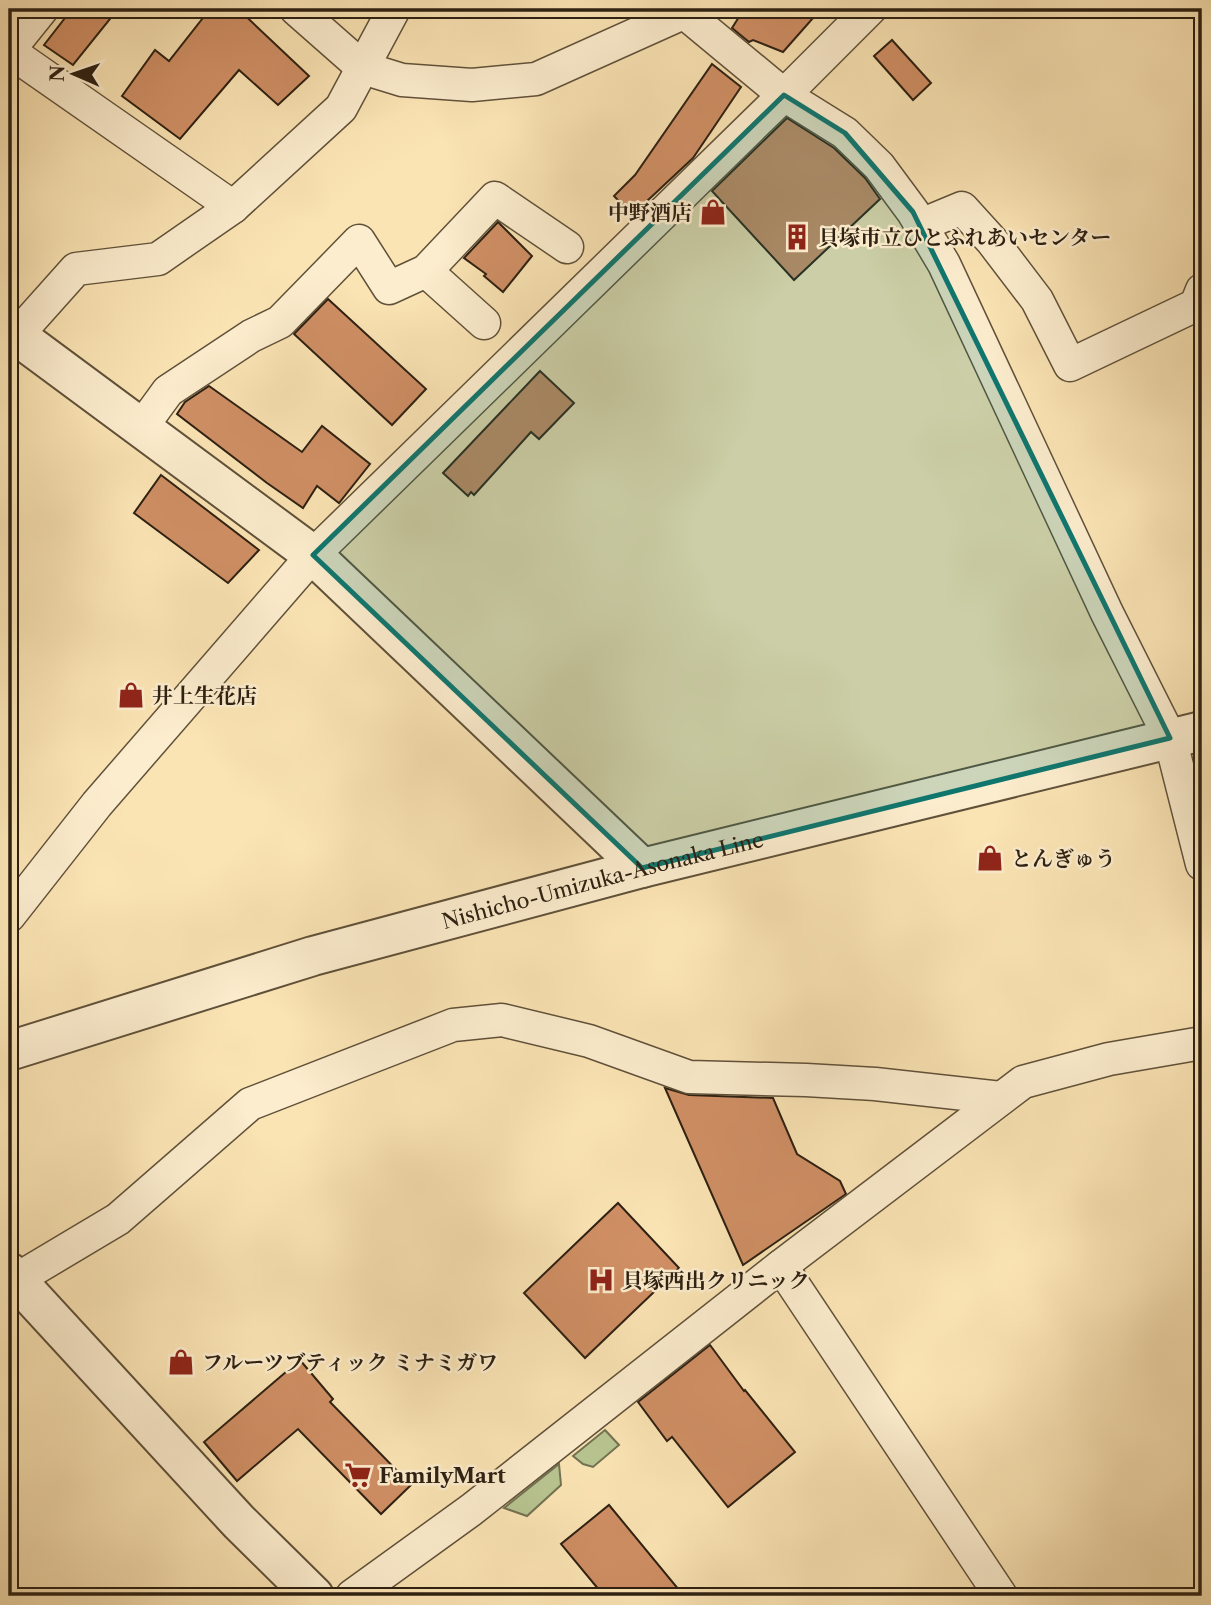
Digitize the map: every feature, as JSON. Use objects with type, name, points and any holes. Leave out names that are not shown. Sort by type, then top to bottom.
[{"type":"street","points":[[42,9],[9,51],[233,207]]},
{"type":"street","points":[[296,9],[363,68],[402,80],[472,85],[536,79],[686,10],[785,95],[845,133],[879,166],[921,225],[943,264],[1107,613],[1186,735],[1202,864]]},
{"type":"street","points":[[394,9],[341,108],[233,207],[158,259],[76,269],[11,336],[313,555],[642,868]]},
{"type":"street","points":[[9,916],[97,804],[313,555],[870,9]]},
{"type":"street","points":[[141,428],[168,391],[251,336],[280,322],[359,241],[389,288],[426,271],[495,198],[567,247]]},
{"type":"street","points":[[921,225],[962,208],[992,241],[1037,300],[1070,365],[1196,304],[1202,290]]},
{"type":"street","points":[[426,271],[484,323]]},
{"type":"street","name":"Nishicho-Umizuka-Asonaka Line","points":[[9,1051],[313,956],[642,868],[1186,735]]},
{"type":"street","points":[[314,1596],[239,1522],[11,1278],[118,1219],[250,1104],[453,1025],[502,1020],[589,1041],[689,1077],[834,1081],[1002,1098]]},
{"type":"street","points":[[352,1596],[471,1510],[781,1266],[1023,1082],[1109,1059],[1202,1043]]},
{"type":"street","points":[[781,1266],[1001,1596]]},
{"type":"highlighted area","points":[[784,95],[845,133],[913,212],[1170,738],[642,868],[313,555]]},
{"type":"green space","points":[[605,1430],[619,1445],[593,1467],[583,1464],[573,1456]]},
{"type":"green space","points":[[559,1464],[561,1485],[527,1516],[504,1508]]},
{"type":"building","points":[[72,9],[118,9],[73,65],[44,45]]},
{"type":"building","points":[[210,9],[238,9],[309,76],[278,105],[239,70],[180,139],[122,96],[155,50],[169,61]]},
{"type":"building","points":[[744,9],[821,9],[783,52],[753,40],[749,42],[732,28]]},
{"type":"building","points":[[892,40],[931,83],[913,100],[874,56]]},
{"type":"building","points":[[712,64],[741,87],[693,158],[632,215],[614,196],[635,175]]},
{"type":"building","name":"貝塚市立ひとふれあいセンター","points":[[787,118],[834,148],[865,178],[880,199],[794,280],[712,191]]},
{"type":"building","points":[[498,222],[532,256],[503,292],[484,276],[486,274],[464,258]]},
{"type":"building","points":[[328,299],[426,389],[392,425],[294,334]]},
{"type":"building","points":[[540,371],[574,403],[539,439],[531,432],[474,495],[471,492],[468,496],[443,473]]},
{"type":"building","points":[[209,386],[302,452],[322,426],[370,464],[339,503],[317,486],[303,508],[177,414],[185,402]]},
{"type":"building","points":[[161,475],[259,550],[228,583],[134,513]]},
{"type":"building","points":[[665,1088],[689,1095],[773,1098],[797,1154],[840,1181],[846,1194],[743,1265]]},
{"type":"building","name":"貝塚西出クリニック","points":[[618,1203],[679,1268],[585,1358],[524,1293]]},
{"type":"building","points":[[710,1345],[795,1452],[728,1507],[672,1437],[667,1441],[638,1402]]},
{"type":"building","points":[[300,1360],[333,1399],[330,1402],[411,1485],[381,1514],[298,1429],[237,1481],[204,1442]]},
{"type":"building","points":[[609,1505],[684,1596],[604,1596],[561,1544]]},
{"type":"place","name":"中野酒店","points":[[713,212]]},
{"type":"place","name":"貝塚市立ひとふれあいセンター","points":[[797,237]]},
{"type":"place","name":"井上生花店","points":[[131,695]]},
{"type":"place","name":"とんぎゅう","points":[[990,858]]},
{"type":"place","name":"貝塚西出クリニック","points":[[601,1280]]},
{"type":"place","name":"フルーツブティック ミナミガワ","points":[[181,1362]]},
{"type":"place","name":"FamilyMart","points":[[358,1475]]}]
